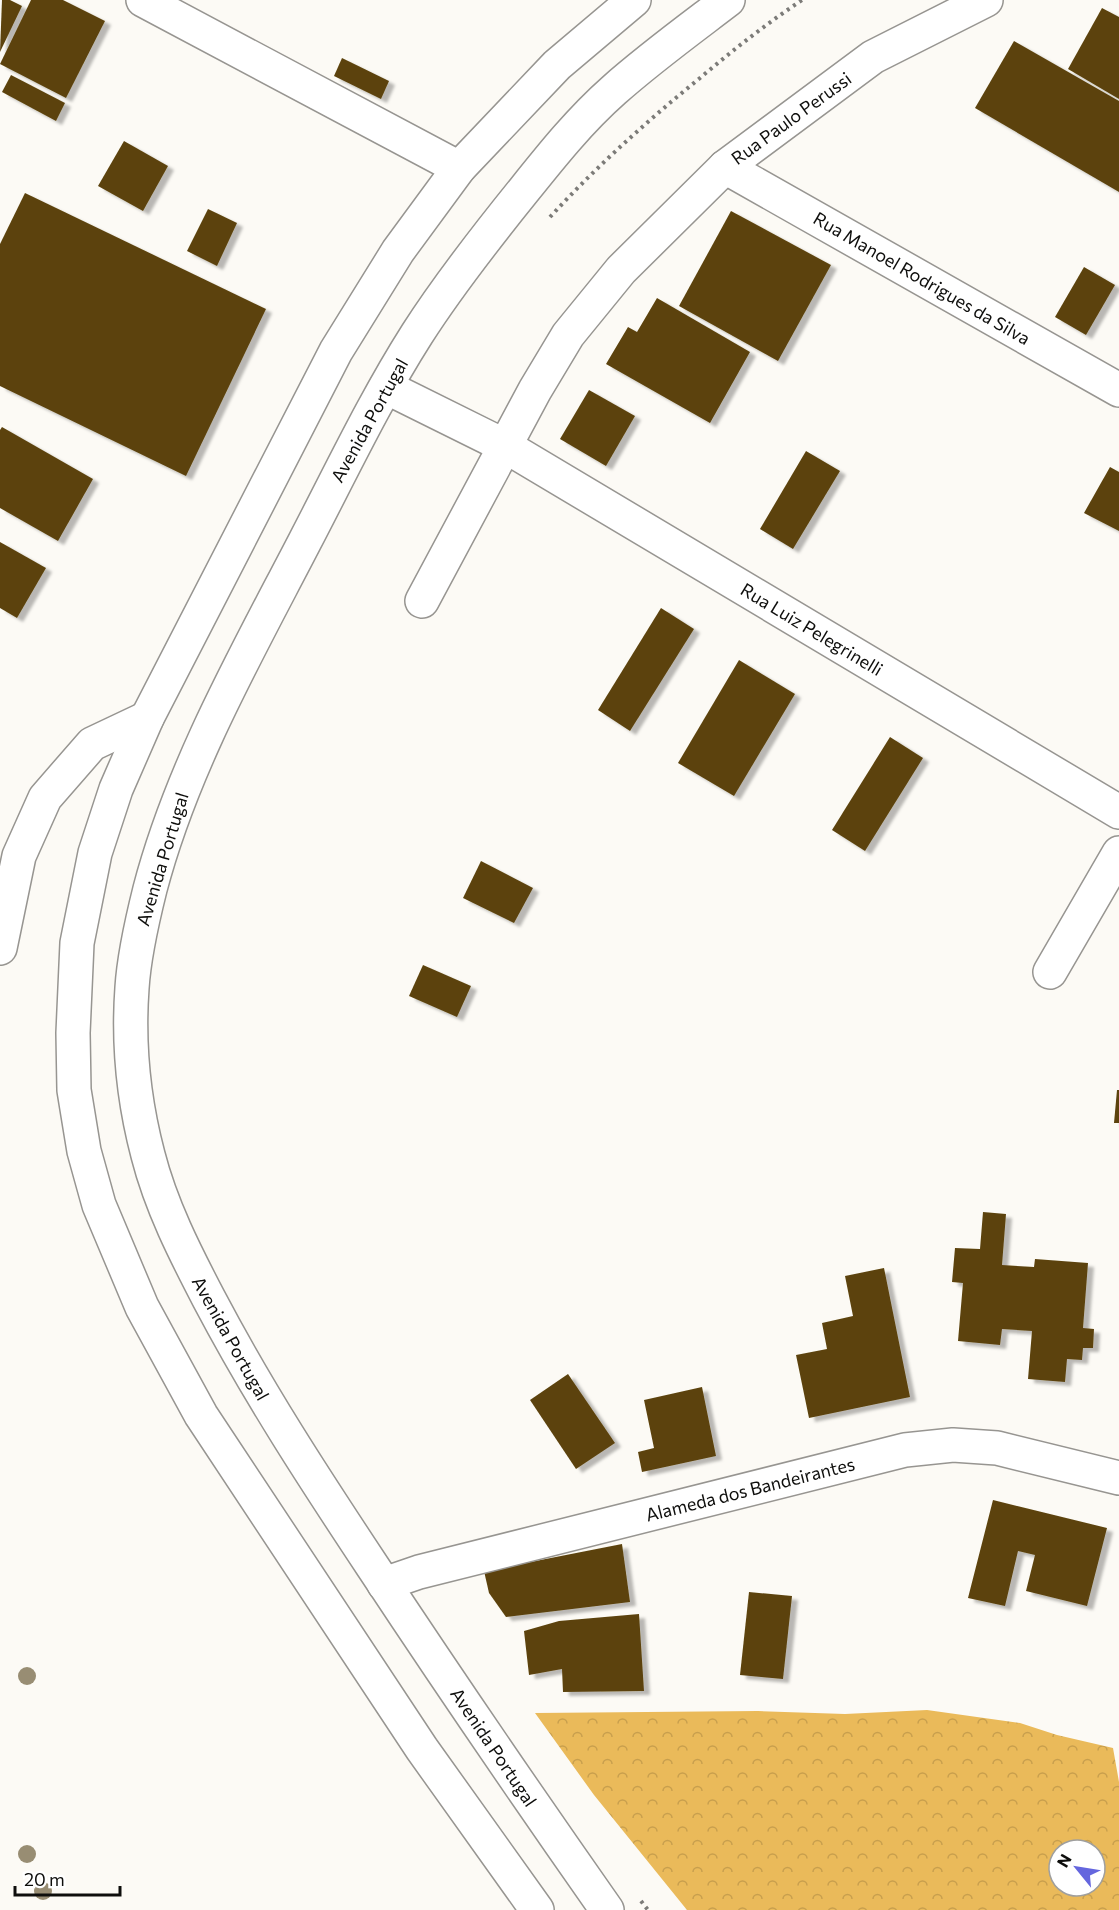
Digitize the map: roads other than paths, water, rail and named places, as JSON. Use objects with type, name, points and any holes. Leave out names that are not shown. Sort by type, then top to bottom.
[{"type":"main road","points":[[143,0],[459,168]]},
{"type":"main road","points":[[537,1910],[422,1749],[201,1415],[142,1307],[99,1204],[84,1151],[74,1090],[73,1033],[77,943],[95,854],[116,789],[147,718],[336,351],[398,251],[459,168],[557,65],[634,0]]},
{"type":"main road","name":"Avenida Portugal","points":[[607,1910],[480,1729],[290,1442],[255,1384],[184,1251],[147,1154],[137,1101],[132,1051],[132,986],[141,924],[156,867],[175,807],[198,752],[277,595],[386,387],[416,335],[471,255],[571,132],[614,90],[728,0]]},
{"type":"main road","name":"Rua Paulo Perussi","points":[[422,601],[505,446],[568,335],[621,270],[725,167],[873,57],[986,0]]},
{"type":"main road","name":"Rua Manoel Rodrigues da Silva","points":[[725,167],[1119,390]]},
{"type":"main road","name":"Rua Luiz Pelegrinelli","points":[[386,387],[505,446],[1119,812]]},
{"type":"main road","points":[[0,948],[19,856],[45,798],[92,744],[147,718]]},
{"type":"main road","points":[[1050,972],[1119,853]]},
{"type":"main road","name":"Alameda dos Bandeirantes","points":[[384,1584],[419,1572],[905,1450],[953,1445],[997,1448],[1119,1478]]}]
